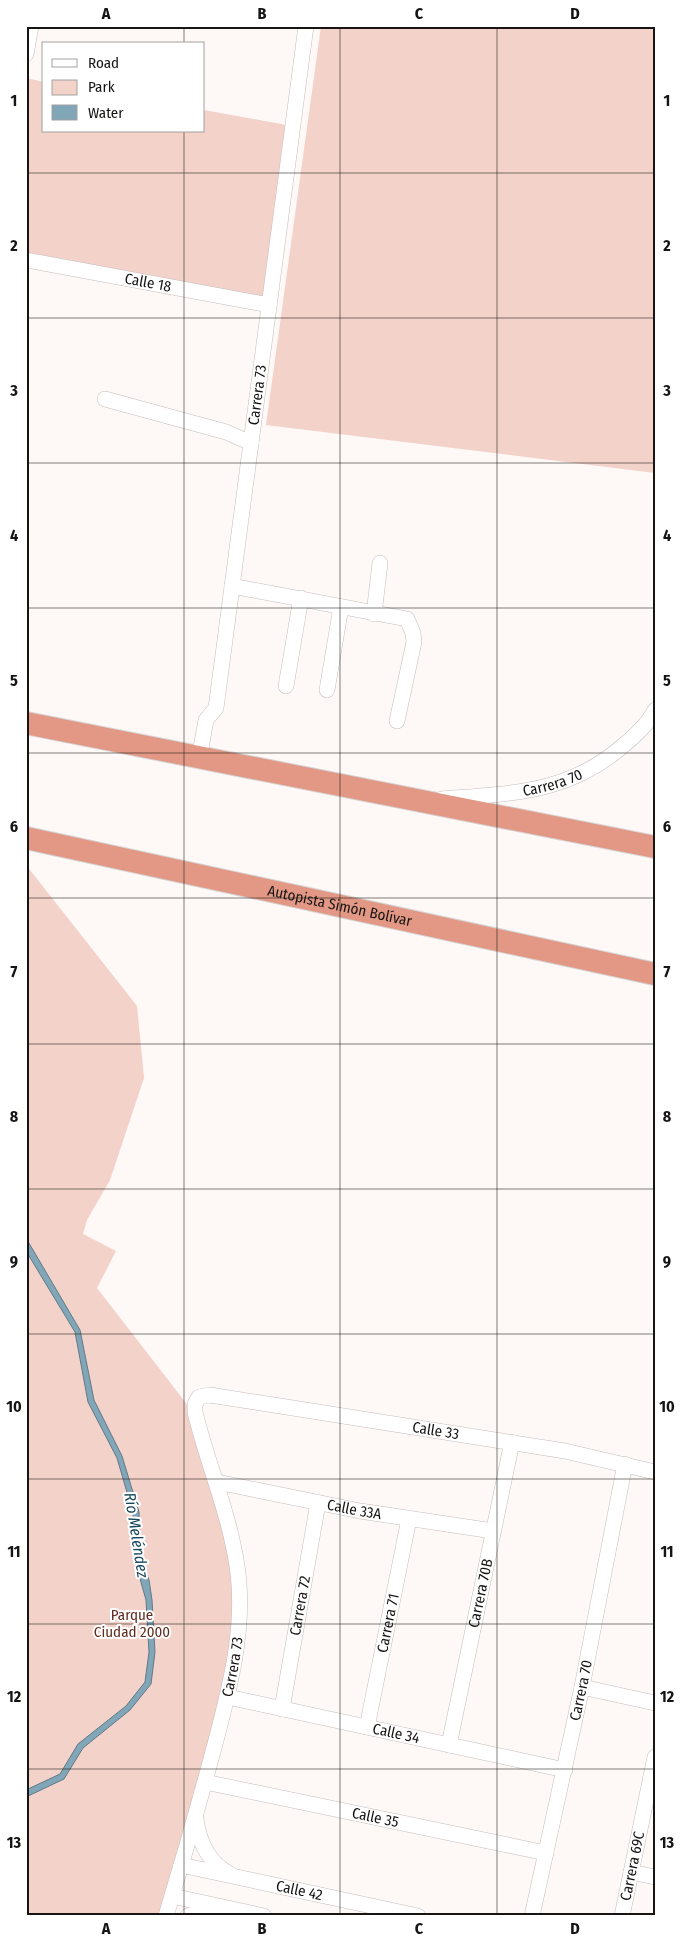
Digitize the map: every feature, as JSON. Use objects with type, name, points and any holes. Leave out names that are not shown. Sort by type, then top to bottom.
[{"type":"highway","points":[[26,723],[199,759],[426,800],[655,847]]},
{"type":"highway","name":"Autopista Simón Bolívar","points":[[26,838],[655,974]]},
{"type":"street","points":[[26,54],[31,26]]},
{"type":"street","name":"Carrera 73","points":[[199,759],[206,720],[216,708],[306,26]]},
{"type":"street","name":"Calle 18","points":[[26,260],[269,305]]},
{"type":"street","points":[[105,399],[226,432],[251,443]]},
{"type":"street","points":[[374,614],[380,563]]},
{"type":"street","points":[[232,586],[407,619],[413,633],[414,642],[397,721]]},
{"type":"street","points":[[286,686],[301,598]]},
{"type":"street","points":[[327,690],[341,607]]},
{"type":"street","name":"Carrera 70","points":[[426,800],[511,794],[564,782],[583,773],[613,754],[653,720]]},
{"type":"street","name":"Carrera 73","points":[[166,1916],[196,1817],[228,1697],[238,1633],[240,1591],[235,1555],[217,1482],[196,1416],[195,1404],[199,1397],[206,1394],[214,1396]]},
{"type":"street","name":"Calle 33","points":[[214,1396],[512,1442],[626,1464],[655,1472]]},
{"type":"street","name":"Carrera 70B","points":[[449,1745],[512,1442]]},
{"type":"street","name":"Carrera 70","points":[[532,1916],[565,1770],[626,1464]]},
{"type":"street","name":"Calle 33A","points":[[217,1482],[318,1503],[409,1519],[494,1531]]},
{"type":"street","name":"Carrera 72","points":[[282,1709],[318,1503]]},
{"type":"street","name":"Carrera 71","points":[[367,1727],[409,1519]]},
{"type":"street","points":[[582,1687],[655,1703]]},
{"type":"street","name":"Calle 34","points":[[228,1697],[565,1770]]},
{"type":"street","name":"Carrera 69C","points":[[622,1916],[652,1789],[655,1757]]},
{"type":"street","name":"Calle 35","points":[[205,1782],[546,1853]]},
{"type":"street","points":[[196,1817],[198,1831],[207,1852],[220,1868],[233,1876]]},
{"type":"street","name":"Calle 42","points":[[181,1865],[418,1916]]},
{"type":"street","points":[[631,1872],[655,1877]]},
{"type":"street","points":[[172,1896],[264,1916]]},
{"type":"street","points":[[188,1916],[206,1910],[225,1907]]},
{"type":"green space","points":[[321,26],[655,26],[655,473],[266,425]]},
{"type":"green space","points":[[26,78],[42,82],[42,132],[205,132],[205,110],[292,126],[269,305],[26,260]]},
{"type":"green space","name":"Parque Ciudad 2000","points":[[26,865],[137,1006],[144,1078],[110,1180],[87,1220],[83,1234],[116,1251],[97,1288],[196,1416],[217,1482],[239,1625],[166,1916],[26,1916]]},
{"type":"water","name":"Río Meléndez","points":[[26,1238],[80,1330],[94,1400],[122,1456],[139,1512],[141,1559],[149,1580],[155,1652],[151,1684],[130,1710],[83,1748],[64,1779],[26,1797],[26,1790],[60,1774],[78,1744],[126,1706],[145,1682],[149,1652],[146,1600],[135,1561],[133,1513],[117,1458],[88,1402],[75,1332],[26,1251]]}]
